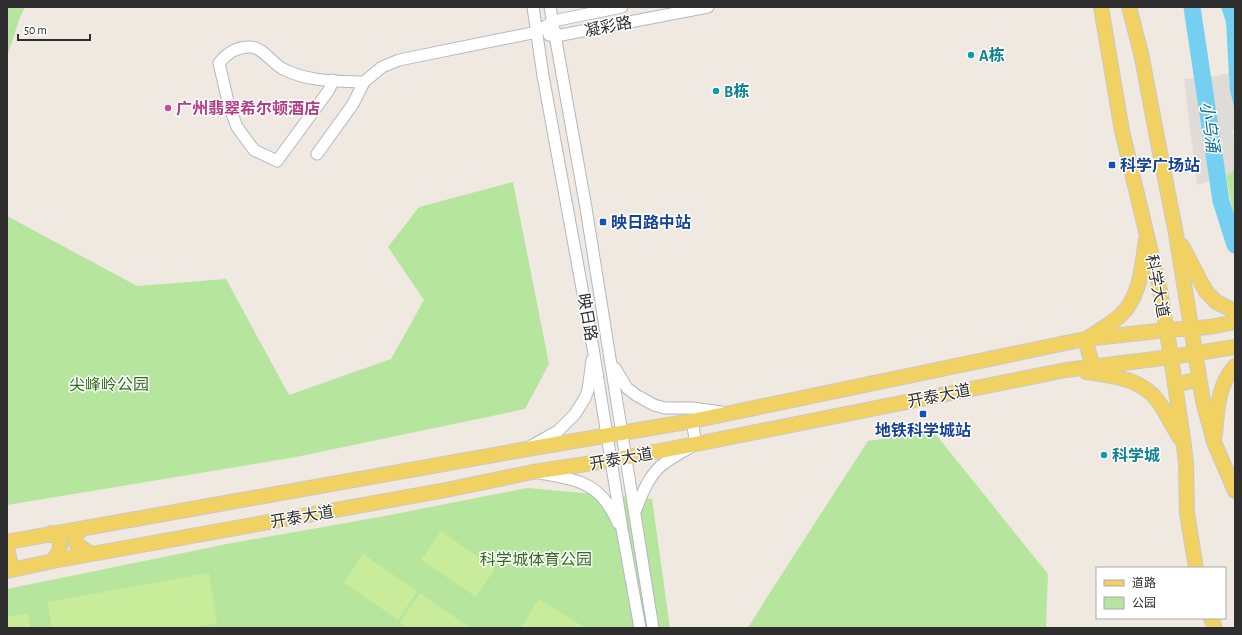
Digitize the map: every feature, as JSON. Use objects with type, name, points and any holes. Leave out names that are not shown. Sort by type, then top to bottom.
[{"type":"main road","points":[[1094,7],[1108,48]]},
{"type":"main road","name":"科学大道","points":[[1101,7],[1122,131],[1160,290],[1172,357],[1186,463],[1186,513],[1196,567]]},
{"type":"main road","name":"科学大道","points":[[1129,7],[1141,53],[1176,234],[1204,407],[1214,442],[1235,491]]},
{"type":"main road","points":[[1140,7],[1141,53]]},
{"type":"main road","points":[[1092,366],[1085,339],[1120,316],[1135,295],[1140,280],[1147,232]]},
{"type":"main road","points":[[1176,234],[1205,290],[1216,302],[1235,311]]},
{"type":"main road","name":"开泰大道","points":[[7,542],[622,432],[692,421],[1085,339],[1210,327],[1235,322]]},
{"type":"main road","name":"开泰大道","points":[[10,570],[90,554],[438,492],[533,472],[612,460],[1066,370],[1172,357],[1235,347]]},
{"type":"main road","points":[[1214,442],[1221,389],[1229,372],[1235,366]]},
{"type":"main road","points":[[1066,370],[1115,376],[1146,388],[1158,401],[1184,446]]},
{"type":"main road","points":[[1175,385],[1199,379]]},
{"type":"main road","points":[[84,528],[76,534],[76,544],[90,554]]},
{"type":"main road","points":[[52,533],[60,539],[61,545],[53,561]]},
{"type":"main road","points":[[7,548],[10,570]]},
{"type":"street","name":"映日路","points":[[533,7],[544,83],[593,348],[622,529],[640,628]]},
{"type":"street","name":"映日路","points":[[550,7],[580,169],[653,628]]},
{"type":"street","name":"凝彩路","points":[[552,21],[622,7]]},
{"type":"street","name":"凝彩路","points":[[556,36],[708,7]]},
{"type":"street","points":[[537,32],[552,21]]},
{"type":"street","points":[[317,154],[353,104],[364,82],[382,67],[399,60],[537,32],[556,36]]},
{"type":"street","points":[[333,80],[329,90],[277,161],[254,150],[237,127],[229,106],[219,63],[225,55],[233,50],[250,47],[258,48],[282,68],[318,80],[333,80],[364,82]]},
{"type":"street","points":[[527,449],[558,431],[570,420],[580,407],[588,390],[593,348]]},
{"type":"street","points":[[609,352],[620,378],[627,388],[654,405],[665,408],[692,408],[727,413]]},
{"type":"street","points":[[634,514],[642,492],[656,471],[665,462],[696,444],[692,421]]},
{"type":"street","points":[[533,472],[580,481],[593,489],[607,502],[622,529]]},
{"type":"path","points":[[1234,170],[1235,175]]},
{"type":"green space","points":[[7,7],[25,7],[20,17],[7,57]]},
{"type":"green space","points":[[1235,169],[1235,222],[1226,176]]},
{"type":"green space","name":"尖峰岭公园","points":[[513,182],[549,364],[525,409],[296,457],[7,505],[7,216],[137,286],[226,279],[289,395],[391,359],[424,300],[388,247],[419,207]]},
{"type":"green space","points":[[933,431],[1048,574],[1046,628],[748,628],[868,441]]},
{"type":"green space","name":"科学城体育公园","points":[[527,488],[652,499],[670,628],[7,628],[7,589],[227,544],[385,516]]},
{"type":"green space","points":[[441,531],[495,569],[476,597],[421,560]]},
{"type":"green space","points":[[363,554],[417,591],[398,620],[344,583]]},
{"type":"green space","points":[[209,573],[217,623],[188,628],[52,628],[47,602]]},
{"type":"green space","points":[[420,593],[470,628],[409,628],[400,622]]},
{"type":"green space","points":[[539,599],[586,628],[521,628]]},
{"type":"green space","points":[[28,613],[30,628],[7,628],[7,617]]},
{"type":"shaded area","points":[[1229,73],[1230,91],[1235,111],[1235,128],[1232,130],[1235,142],[1235,169],[1226,176],[1197,185],[1184,79],[1211,77]]},
{"type":"water","points":[[1221,7],[1235,7],[1235,111],[1230,91],[1226,22]]},
{"type":"waterway","name":"小乌涌","points":[[1192,7],[1221,201],[1235,245]]},
{"type":"place","name":"A栋","points":[[971,55]]},
{"type":"place","name":"B栋","points":[[716,91]]},
{"type":"place","name":"广州翡翠希尔顿酒店","points":[[168,108]]},
{"type":"place","name":"科学广场站","points":[[1112,165]]},
{"type":"place","name":"映日路中站","points":[[603,222]]},
{"type":"place","name":"地铁科学城站","points":[[923,414]]},
{"type":"place","name":"科学城","points":[[1104,455]]}]
